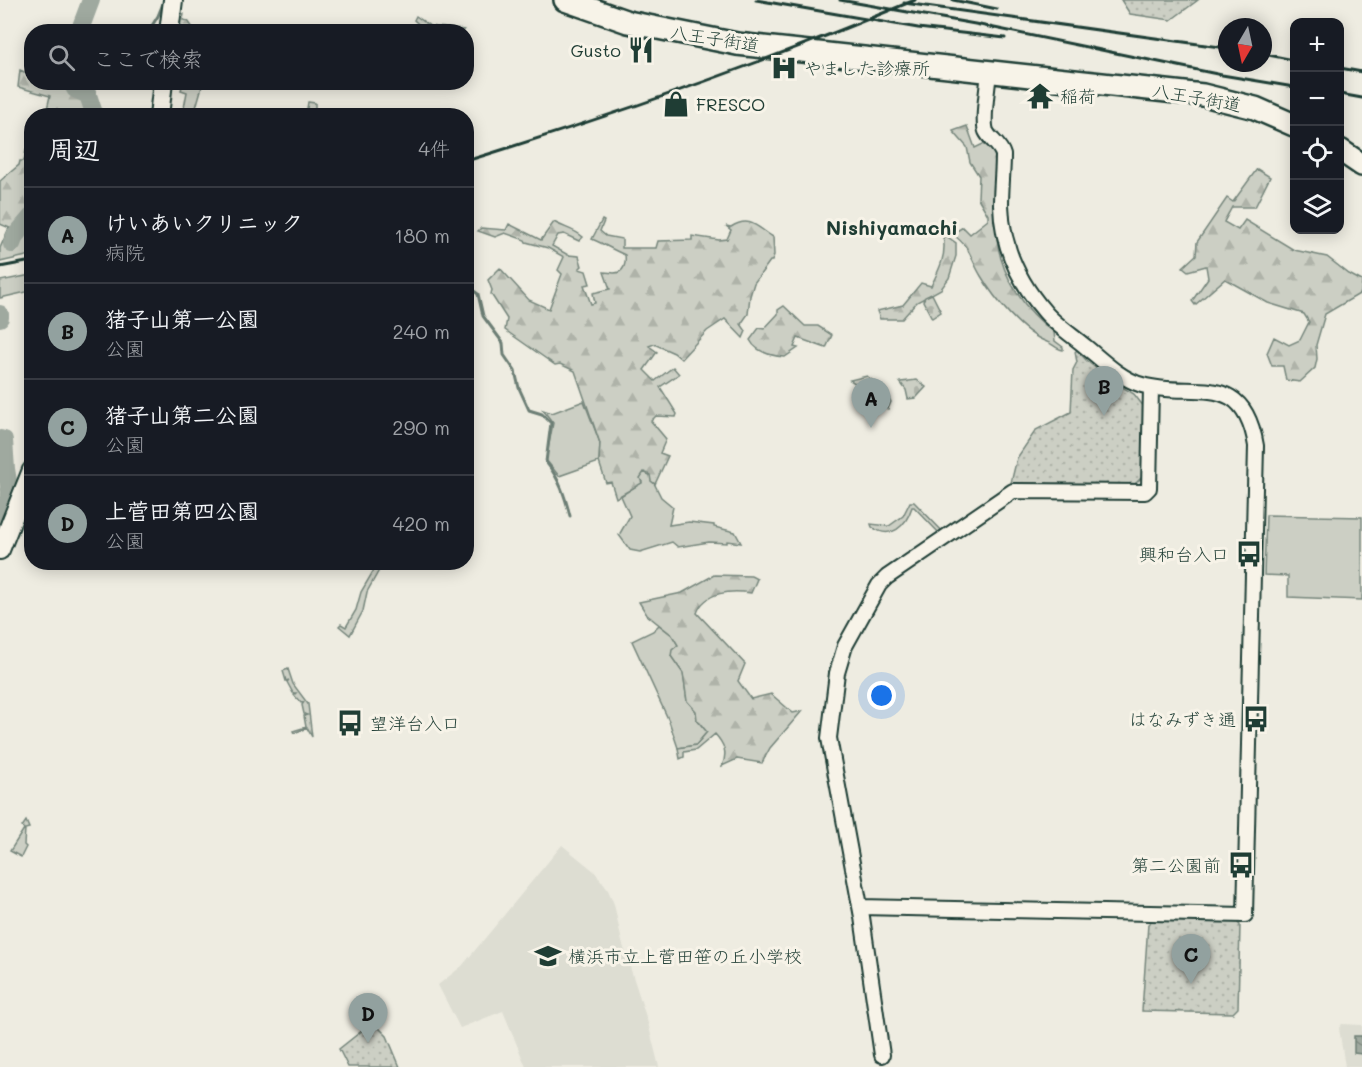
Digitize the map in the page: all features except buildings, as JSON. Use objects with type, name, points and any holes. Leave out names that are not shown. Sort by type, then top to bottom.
[{"type":"highway","name":"八王子街道","points":[[565,0],[628,22],[737,44],[1203,95],[1255,108],[1290,122]]},
{"type":"highway","points":[[1344,153],[1362,165]]},
{"type":"main road","points":[[170,24],[172,0]]},
{"type":"main road","points":[[160,108],[162,90]]},
{"type":"main road","points":[[0,550],[24,490]]},
{"type":"street","points":[[860,907],[1245,915],[1255,468],[1254,438],[1248,417],[1241,408],[1223,394],[1204,389],[1151,387],[1135,382],[1118,372],[1045,312],[1021,278],[1008,250],[1001,206],[1003,155],[1001,147],[990,136],[985,126],[989,72]]},
{"type":"street","points":[[882,1055],[860,907],[829,738],[837,673],[845,646],[879,585],[887,577],[1013,491],[1141,494],[1146,492],[1149,488],[1151,387]]},
{"type":"shaded area","name":"横浜市立上菅田笹の丘小学校","points":[[562,845],[594,871],[608,890],[614,904],[622,942],[648,1023],[659,1067],[526,1067],[503,1011],[460,1028],[438,985],[462,966]]},
{"type":"shaded area","points":[[1342,1024],[1362,1025],[1362,1067],[1345,1067],[1339,1028]]},
{"type":"green space","points":[[1121,0],[1198,0],[1171,20],[1130,14]]},
{"type":"green space","points":[[178,12],[184,14],[183,20],[190,24],[176,24]]},
{"type":"green space","points":[[416,16],[427,24],[418,24],[414,20]]},
{"type":"green space","points":[[20,70],[24,72],[24,89],[18,87]]},
{"type":"green space","points":[[29,90],[74,90],[86,98],[90,108],[47,108],[50,96]]},
{"type":"green space","points":[[181,90],[201,90],[196,108],[184,108],[187,92]]},
{"type":"green space","points":[[308,102],[315,103],[315,108],[307,108]]},
{"type":"green space","points":[[967,126],[975,148],[983,144],[994,149],[996,155],[997,239],[999,253],[1009,279],[1033,314],[1054,332],[1055,341],[1063,347],[1063,350],[1028,331],[1010,314],[977,270],[967,248],[952,234],[963,227],[970,234],[988,220],[988,215],[978,198],[979,176],[970,162],[967,147],[953,131]]},
{"type":"green space","points":[[20,161],[24,161],[24,220],[12,229],[0,224],[0,181],[19,165]]},
{"type":"green space","points":[[1257,169],[1270,177],[1255,207],[1232,207],[1224,222],[1238,230],[1245,220],[1294,250],[1327,257],[1362,281],[1361,293],[1325,314],[1316,345],[1315,368],[1300,382],[1286,380],[1283,366],[1272,366],[1267,353],[1274,337],[1289,345],[1300,340],[1309,322],[1304,314],[1268,303],[1225,279],[1195,305],[1192,301],[1208,278],[1206,266],[1188,271],[1183,267],[1196,255],[1197,242],[1227,198],[1233,202]]},
{"type":"green space","points":[[602,220],[604,221],[600,231],[606,236],[622,239],[622,248],[656,248],[658,241],[692,240],[692,236],[727,239],[731,230],[726,226],[731,227],[748,222],[773,237],[774,255],[772,261],[754,283],[748,314],[741,324],[746,331],[743,338],[725,319],[707,331],[681,359],[674,353],[654,344],[649,346],[657,352],[644,370],[655,381],[673,367],[679,374],[660,387],[677,414],[676,417],[656,416],[651,421],[666,439],[660,453],[668,456],[655,484],[651,481],[650,475],[644,472],[640,478],[642,483],[616,498],[611,482],[606,483],[599,462],[600,443],[575,371],[560,364],[555,365],[505,330],[507,319],[491,294],[492,290],[488,280],[500,268],[529,300],[549,309],[562,274],[558,270],[564,257],[548,248],[505,233],[495,237],[478,231],[481,228],[506,230],[509,224],[541,240],[554,222],[580,234],[583,237],[579,241],[564,234],[558,235],[552,246],[568,255],[579,256],[582,266],[579,269],[586,271],[590,284],[584,285],[591,304],[595,303],[593,293],[610,289],[604,272],[618,273],[625,264],[625,255],[592,239]]},
{"type":"green space","points":[[9,228],[12,229],[12,234],[24,235],[24,257],[0,262],[0,248]]},
{"type":"green space","points":[[945,235],[956,243],[956,256],[949,278],[941,289],[917,302],[902,319],[880,319],[877,311],[903,305],[921,283],[931,286],[942,262]]},
{"type":"green space","points":[[24,276],[24,293],[0,298],[0,281]]},
{"type":"green space","points":[[932,294],[941,312],[932,318],[923,301],[925,297]]},
{"type":"green space","points":[[784,306],[805,326],[818,326],[832,335],[826,348],[798,338],[794,347],[798,348],[785,357],[765,353],[756,348],[750,340],[759,328],[764,329],[778,314],[778,310]]},
{"type":"green space","points":[[1077,350],[1112,381],[1134,394],[1144,407],[1142,477],[1134,485],[1011,483],[1017,458],[1036,430],[1071,412],[1073,370],[1077,362],[1075,352]]},
{"type":"green space","points":[[867,376],[886,391],[891,402],[888,409],[880,406],[883,396],[866,386],[862,384],[857,393],[855,392],[858,385],[850,380]]},
{"type":"green space","points":[[917,380],[926,387],[916,398],[908,399],[906,390],[900,382]]},
{"type":"green space","points":[[584,401],[600,443],[599,462],[559,476],[546,460],[553,423],[543,410],[552,413]]},
{"type":"green space","points":[[643,472],[650,475],[661,497],[673,507],[669,525],[689,522],[714,525],[714,527],[735,532],[741,543],[709,542],[678,547],[672,542],[640,552],[630,550],[619,535],[630,516],[621,496],[642,482],[640,478]]},
{"type":"green space","points":[[910,502],[914,502],[945,534],[942,536],[914,507],[902,525],[891,532],[879,531],[872,527],[871,524],[889,526],[903,516]]},
{"type":"green space","points":[[1266,515],[1362,517],[1362,600],[1288,597],[1288,576],[1264,575]]},
{"type":"green space","points":[[374,570],[379,570],[367,592],[363,611],[350,635],[339,626],[341,624],[346,627],[356,610],[361,592]]},
{"type":"green space","points":[[714,575],[751,576],[757,579],[751,593],[728,592],[713,596],[706,600],[697,613],[745,664],[738,681],[751,699],[771,694],[793,713],[802,711],[770,748],[762,763],[737,759],[722,766],[725,757],[724,749],[715,734],[696,750],[684,752],[684,757],[680,759],[678,748],[696,745],[707,732],[697,720],[696,711],[687,701],[683,673],[671,656],[672,650],[678,645],[672,635],[647,615],[639,602],[682,593]]},
{"type":"green space","points":[[659,625],[672,635],[678,645],[671,656],[683,673],[687,701],[696,711],[697,720],[707,732],[696,745],[678,748],[669,721],[632,641],[653,631]]},
{"type":"green space","points":[[288,669],[293,684],[308,704],[312,737],[307,728],[294,733],[293,731],[306,727],[304,716],[307,715],[304,714],[302,705],[304,702],[301,703],[294,695],[296,693],[293,693],[287,682],[289,680],[286,681],[283,671]]},
{"type":"green space","points":[[26,821],[29,828],[25,829],[24,845],[26,847],[21,857],[10,851],[24,829],[22,827]]},
{"type":"green space","points":[[1155,918],[1235,921],[1240,925],[1238,1008],[1233,1013],[1142,1011],[1148,924]]},
{"type":"green space","points":[[373,1022],[387,1036],[400,1067],[348,1067],[339,1049]]},
{"type":"water","points":[[1354,1036],[1362,1036],[1362,1054],[1354,1053]]},
{"type":"waterway","points":[[82,24],[91,0]]},
{"type":"waterway","points":[[153,24],[164,1]]},
{"type":"waterway","points":[[77,90],[88,95],[92,108]]},
{"type":"waterway","points":[[12,244],[15,236],[24,225]]},
{"type":"waterway","points":[[474,291],[478,294],[483,316],[503,343],[504,355],[515,371],[519,388],[529,410],[542,414],[551,423],[546,462],[555,474],[570,516]]},
{"type":"waterway","points":[[0,439],[4,440],[10,494],[0,520]]},
{"type":"railway","points":[[756,0],[918,28],[1005,38]]},
{"type":"railway","points":[[840,0],[975,24],[1222,75],[1290,86]]},
{"type":"railway","points":[[474,158],[693,86],[915,0]]},
{"type":"railway","points":[[953,0],[997,9]]},
{"type":"railway","points":[[904,3],[1218,47]]},
{"type":"railway","points":[[1272,56],[1290,59]]},
{"type":"railway","points":[[1344,69],[1362,72]]},
{"type":"railway","points":[[1344,95],[1362,98]]},
{"type":"railway","points":[[0,267],[24,262]]},
{"type":"place","name":"Gusto","points":[[641,50]]},
{"type":"place","name":"やました診療所","points":[[784,68]]},
{"type":"place","name":"稲荷","points":[[1040,96]]},
{"type":"place","name":"FRESCO","points":[[676,104]]},
{"type":"place","name":"猪子山第一公園","points":[[1104,416]]},
{"type":"place","name":"けいあいクリニック","points":[[871,428]]},
{"type":"place","name":"興和台入口","points":[[1249,554]]},
{"type":"place","name":"はなみずき通","points":[[1256,719]]},
{"type":"place","name":"望洋台入口","points":[[350,723]]},
{"type":"place","name":"第二公園前","points":[[1241,865]]},
{"type":"place","name":"横浜市立上菅田笹の丘小学校","points":[[548,956]]},
{"type":"place","name":"猪子山第二公園","points":[[1191,984]]},
{"type":"place","name":"上菅田第四公園","points":[[368,1043]]},
{"type":"district","name":"Nishiyamachi","points":[[892,227]]}]
